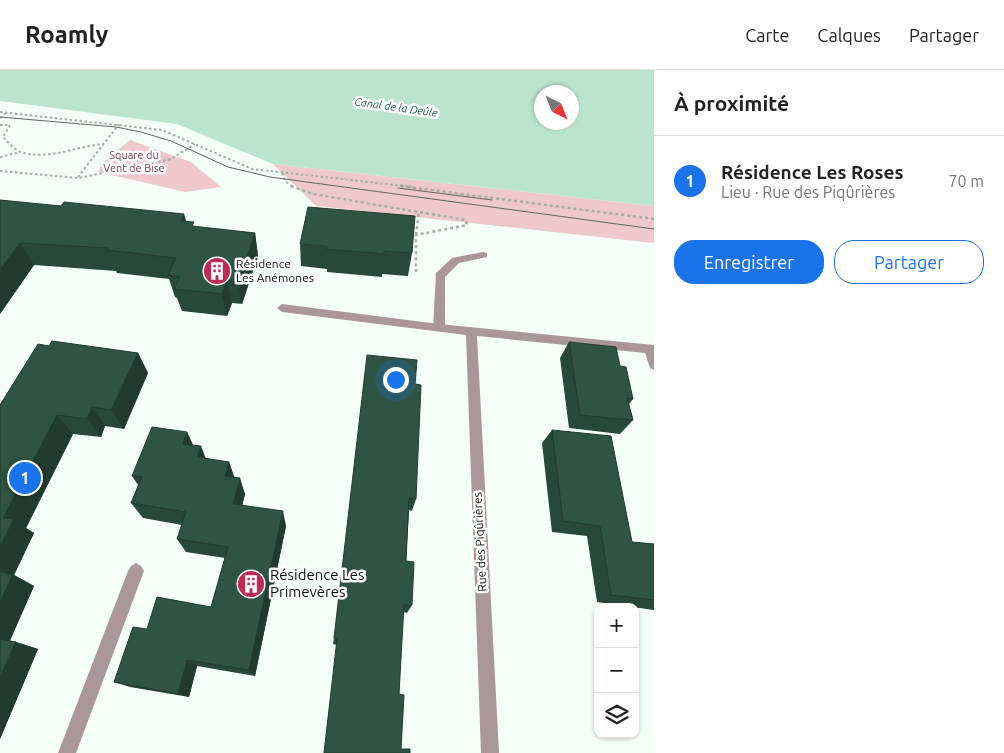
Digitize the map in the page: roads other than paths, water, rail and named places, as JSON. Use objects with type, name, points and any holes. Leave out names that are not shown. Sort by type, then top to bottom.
[{"type":"street","points":[[438,328],[440,276],[456,260],[483,255]]},
{"type":"street","points":[[282,308],[438,328],[652,348],[654,365]]},
{"type":"street","name":"Rue des Piqûrières","points":[[471,331],[490,753]]},
{"type":"street","points":[[67,753],[136,571]]},
{"type":"water","name":"Canal de la Deûle","points":[[0,70],[654,70],[654,206],[273,164],[177,124],[0,101]]},
{"type":"tram line","points":[[0,117],[116,127],[141,132],[171,141],[228,167],[270,177],[654,229]]},
{"type":"tram line","points":[[398,188],[492,200]]},
{"type":"place","name":"Résidence Les Anémones","points":[[217,271]]},
{"type":"place","name":"Résidence Les Roses","points":[[25,478]]},
{"type":"place","name":"Résidence Les Primevères","points":[[251,584]]},
{"type":"park label","name":"Square du Vent de Bise","points":[[134,161]]}]
